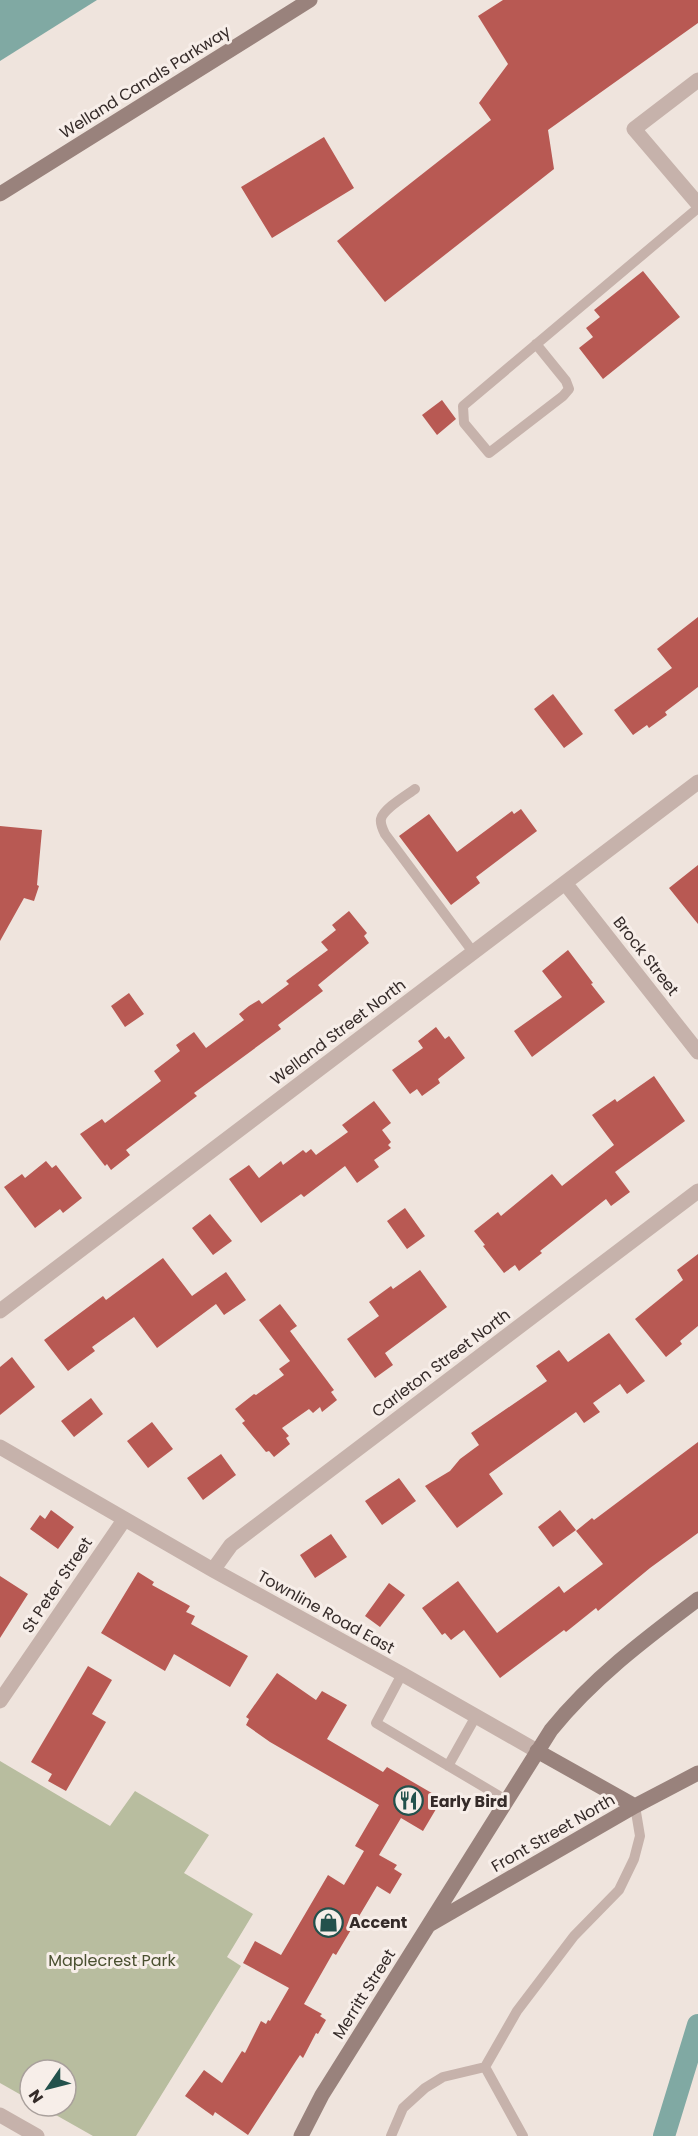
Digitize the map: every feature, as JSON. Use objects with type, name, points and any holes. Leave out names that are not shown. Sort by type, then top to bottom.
[{"type":"street","name":"Welland Canals Parkway","points":[[0,194],[310,0]]},
{"type":"street","points":[[698,80],[634,129],[698,206]]},
{"type":"street","name":"Welland Street North","points":[[0,1311],[698,782]]},
{"type":"street","name":"Brock Street","points":[[566,883],[698,1052]]},
{"type":"street","name":"Carleton Street North","points":[[213,1570],[231,1545],[698,1191]]},
{"type":"street","name":"Townline Road East","points":[[0,1447],[124,1520],[635,1806]]},
{"type":"street","name":"St Peter Street","points":[[0,1701],[124,1520]]},
{"type":"street","name":"Merritt Street","points":[[301,2136],[317,2104],[426,1927],[537,1751],[567,1710],[628,1651],[698,1599]]},
{"type":"street","name":"Front Street North","points":[[426,1927],[635,1806],[698,1773]]},
{"type":"street","points":[[0,2115],[37,2136]]},
{"type":"lane","points":[[536,344],[566,381],[569,389],[489,453],[464,423],[462,406],[698,206]]},
{"type":"lane","points":[[415,789],[384,812],[380,820],[381,827],[473,952]]},
{"type":"lane","points":[[402,1674],[376,1723],[506,1800]]},
{"type":"lane","points":[[448,1766],[476,1716]]},
{"type":"lane","points":[[391,2136],[403,2108],[425,2088],[443,2077],[485,2067],[517,2011],[574,1936],[619,1890],[634,1859],[640,1836],[635,1806]]},
{"type":"lane","points":[[485,2067],[523,2136]]},
{"type":"green space","name":"Maplecrest Park","points":[[0,1761],[110,1826],[135,1791],[209,1835],[184,1873],[253,1914],[227,1957],[241,1966],[136,2136],[93,2136],[61,2118],[78,2118],[78,2058],[18,2058],[18,2093],[0,2083]]},
{"type":"water","points":[[0,0],[97,0],[0,61]]},
{"type":"building","points":[[503,0],[698,0],[698,23],[548,130],[554,169],[385,302],[337,241],[491,120],[479,103],[508,64],[478,16]]},
{"type":"building","points":[[324,137],[354,188],[272,238],[241,187]]},
{"type":"building","points":[[643,271],[680,317],[603,379],[579,348],[593,337],[586,328],[600,317],[594,310]]},
{"type":"building","points":[[442,400],[456,419],[437,435],[422,415]]},
{"type":"building","points":[[698,617],[698,687],[665,712],[667,715],[649,728],[647,725],[633,735],[614,710],[672,668],[657,649]]},
{"type":"building","points":[[553,694],[583,734],[564,748],[534,709]]},
{"type":"building","points":[[521,809],[537,831],[476,877],[480,883],[451,905],[399,836],[429,814],[457,852],[512,811],[514,814]]},
{"type":"building","points":[[0,826],[42,830],[37,885],[39,886],[34,901],[24,898],[0,941]]},
{"type":"building","points":[[698,865],[698,924],[669,888]]},
{"type":"building","points":[[349,911],[367,933],[364,936],[369,943],[318,985],[323,991],[278,1025],[281,1029],[194,1093],[197,1096],[126,1150],[130,1155],[111,1170],[107,1164],[105,1166],[80,1134],[102,1119],[105,1123],[161,1081],[154,1071],[180,1051],[176,1045],[194,1032],[206,1048],[244,1020],[239,1014],[249,1006],[259,1000],[262,1004],[289,984],[286,981],[328,950],[321,942],[336,930],[332,925]]},
{"type":"building","points":[[568,950],[605,1002],[532,1057],[514,1031],[562,997],[542,971]]},
{"type":"building","points":[[129,993],[144,1014],[125,1027],[111,1006]]},
{"type":"building","points":[[436,1027],[445,1039],[449,1036],[465,1058],[438,1079],[440,1083],[422,1096],[417,1089],[410,1094],[392,1070],[423,1048],[418,1041]]},
{"type":"building","points":[[654,1076],[685,1121],[615,1172],[630,1192],[611,1206],[606,1199],[540,1251],[542,1253],[519,1271],[515,1265],[504,1273],[474,1231],[498,1212],[501,1216],[552,1174],[562,1186],[614,1145],[592,1115],[615,1099],[617,1102]]},
{"type":"building","points":[[374,1101],[391,1123],[382,1130],[391,1142],[388,1145],[391,1148],[374,1160],[379,1167],[357,1183],[345,1166],[304,1197],[301,1194],[261,1223],[229,1179],[249,1165],[259,1178],[281,1161],[283,1165],[303,1150],[306,1153],[311,1149],[316,1155],[348,1132],[342,1125]]},
{"type":"building","points":[[46,1161],[52,1168],[56,1165],[82,1198],[63,1213],[60,1209],[35,1228],[4,1187],[22,1174],[25,1178]]},
{"type":"building","points":[[405,1208],[425,1236],[407,1249],[387,1221]]},
{"type":"building","points":[[210,1214],[232,1241],[213,1255],[192,1228]]},
{"type":"building","points":[[698,1254],[698,1326],[666,1357],[635,1319],[683,1280],[677,1270]]},
{"type":"building","points":[[163,1258],[192,1296],[226,1272],[246,1300],[224,1315],[216,1304],[157,1348],[134,1317],[92,1347],[95,1351],[68,1371],[44,1340],[103,1296],[106,1300]]},
{"type":"building","points":[[420,1270],[447,1307],[385,1353],[393,1365],[375,1378],[347,1339],[379,1316],[369,1302],[391,1286],[393,1289]]},
{"type":"building","points":[[280,1304],[297,1326],[290,1331],[334,1390],[331,1392],[337,1400],[322,1412],[320,1407],[313,1413],[309,1409],[282,1428],[289,1436],[286,1438],[290,1444],[274,1457],[269,1451],[266,1452],[242,1423],[245,1421],[235,1409],[284,1375],[279,1369],[290,1361],[259,1320]]},
{"type":"building","points":[[609,1333],[645,1381],[627,1394],[620,1384],[593,1403],[600,1412],[584,1423],[576,1412],[489,1474],[503,1494],[457,1528],[425,1486],[450,1471],[460,1459],[479,1445],[471,1433],[547,1381],[536,1366],[559,1350],[568,1362]]},
{"type":"building","points":[[12,1357],[35,1387],[0,1415],[0,1367]]},
{"type":"building","points":[[91,1398],[103,1414],[74,1437],[61,1421]]},
{"type":"building","points":[[152,1422],[173,1449],[148,1468],[127,1441]]},
{"type":"building","points":[[698,1442],[698,1533],[650,1568],[598,1611],[596,1608],[500,1678],[464,1630],[451,1640],[445,1633],[442,1635],[422,1608],[458,1581],[497,1633],[559,1586],[564,1593],[603,1564],[576,1531]]},
{"type":"building","points":[[221,1454],[236,1475],[203,1500],[187,1478]]},
{"type":"building","points":[[399,1478],[416,1501],[382,1525],[365,1501]]},
{"type":"building","points":[[51,1510],[74,1527],[58,1549],[30,1529],[40,1515],[45,1519]]},
{"type":"building","points":[[560,1510],[576,1530],[553,1547],[538,1527]]},
{"type":"building","points":[[331,1534],[347,1557],[315,1578],[300,1555]]},
{"type":"building","points":[[138,1572],[154,1582],[152,1585],[190,1606],[186,1612],[195,1616],[191,1624],[248,1656],[230,1687],[174,1654],[165,1671],[101,1633]]},
{"type":"building","points":[[0,1576],[28,1594],[0,1638]]},
{"type":"building","points":[[389,1583],[405,1595],[380,1627],[365,1616]]},
{"type":"building","points":[[88,1666],[112,1680],[92,1714],[106,1722],[66,1791],[48,1781],[52,1774],[31,1762]]},
{"type":"building","points":[[277,1673],[316,1700],[322,1691],[347,1705],[327,1739],[383,1772],[387,1767],[442,1799],[423,1831],[401,1818],[379,1855],[397,1865],[394,1869],[402,1874],[390,1894],[377,1886],[336,1955],[333,1953],[304,2004],[322,2014],[320,2016],[326,2020],[318,2034],[316,2033],[303,2058],[300,2055],[248,2135],[215,2112],[213,2116],[185,2096],[204,2070],[222,2083],[242,2051],[245,2053],[261,2021],[266,2024],[268,2020],[270,2021],[289,1988],[243,1963],[255,1941],[281,1955],[328,1875],[344,1885],[364,1851],[355,1846],[379,1805],[270,1742],[246,1725],[249,1719],[246,1717]]},
{"type":"waterway","points":[[664,2136],[698,2025]]},
{"type":"place","name":"Early Bird","points":[[409,1801]]},
{"type":"place","name":"Accent","points":[[328,1922]]}]
